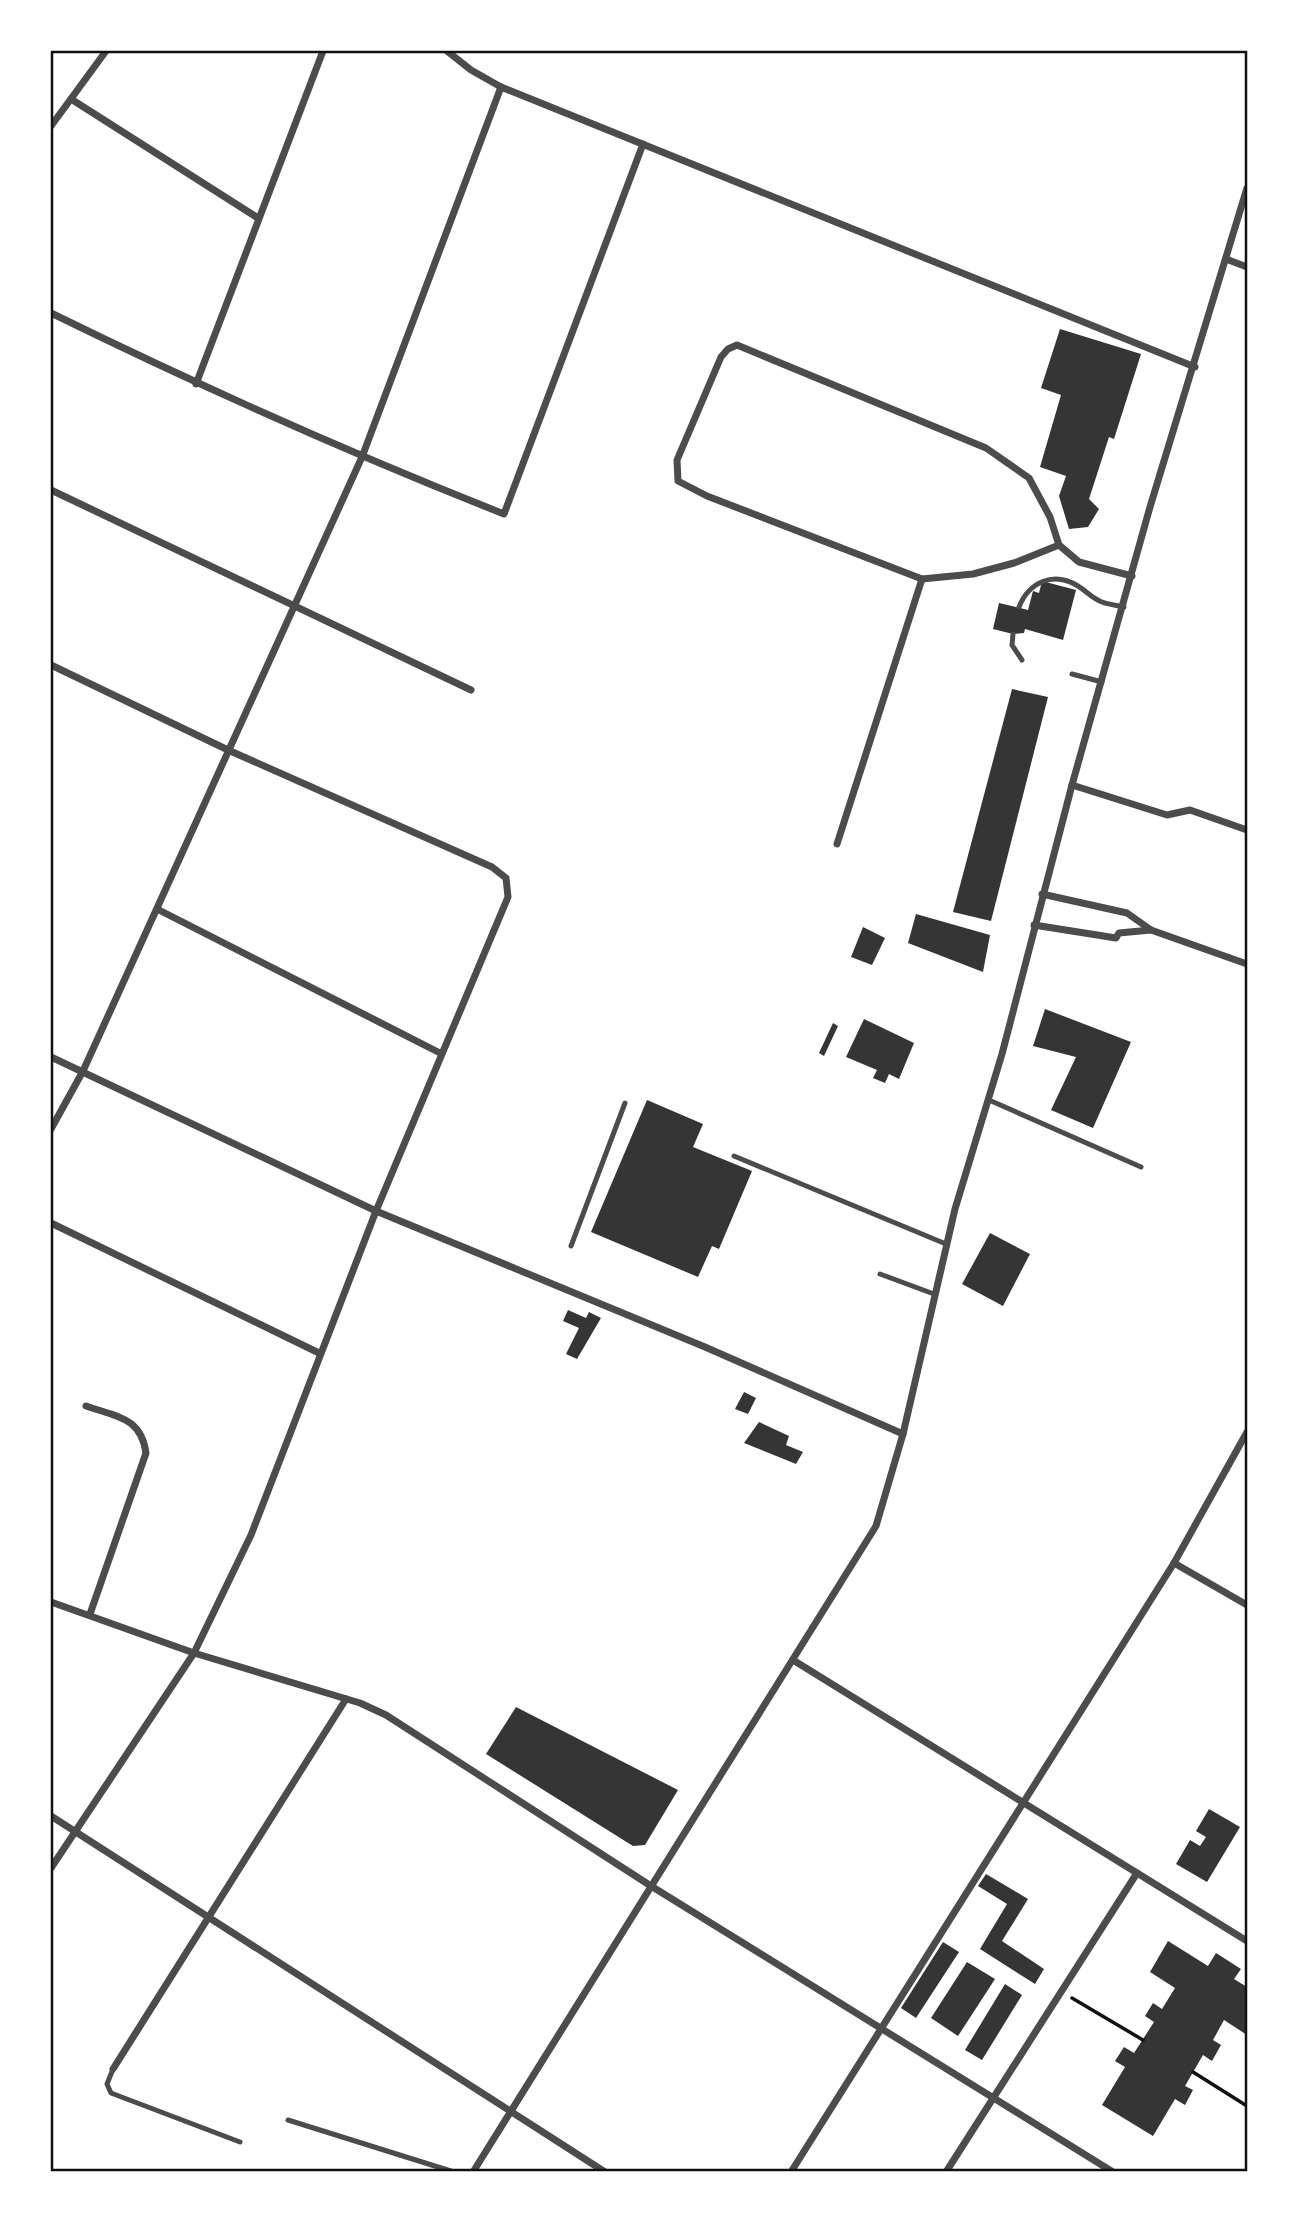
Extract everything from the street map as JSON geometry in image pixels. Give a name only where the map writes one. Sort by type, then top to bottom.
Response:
[{"type":"street","points":[[51,127],[106,51]]},
{"type":"street","points":[[196,384],[323,51]]},
{"type":"street","points":[[447,51],[471,71],[501,86],[1195,367]]},
{"type":"street","points":[[51,1129],[83,1071],[362,457],[501,86]]},
{"type":"street","points":[[71,99],[258,218]]},
{"type":"street","points":[[51,313],[196,384],[362,457],[504,514],[643,145]]},
{"type":"street","points":[[473,2172],[876,1526],[903,1434],[946,1244],[989,1100],[1072,785],[1170,442],[1195,367],[1247,188]]},
{"type":"street","points":[[1226,259],[1247,267]]},
{"type":"street","points":[[1059,545],[1014,563],[972,574],[922,579],[707,496],[678,481],[677,460],[721,356],[737,345],[986,448],[1029,478],[1051,517],[1059,545],[1079,562],[1132,576]]},
{"type":"street","points":[[51,490],[471,690]]},
{"type":"street","points":[[837,844],[922,579]]},
{"type":"street","points":[[51,665],[228,750],[492,867],[506,878],[508,897],[440,1053],[376,1211],[251,1535],[194,1653],[51,1868]]},
{"type":"street","points":[[1072,785],[1167,815],[1190,810],[1247,830]]},
{"type":"street","points":[[1042,894],[1127,913],[1151,930],[1247,964]]},
{"type":"street","points":[[157,909],[440,1053]]},
{"type":"street","points":[[1034,925],[1116,938],[1119,933],[1151,930]]},
{"type":"street","points":[[51,1057],[376,1211],[705,1347],[903,1434]]},
{"type":"street","points":[[51,1223],[319,1353]]},
{"type":"street","points":[[86,1406],[128,1421],[138,1428],[144,1436],[146,1453],[90,1614]]},
{"type":"street","points":[[791,2172],[1174,1563],[1247,1433]]},
{"type":"street","points":[[1174,1563],[1247,1605]]},
{"type":"street","points":[[51,1602],[194,1653],[346,1699],[386,1715],[880,2030],[1113,2172]]},
{"type":"street","points":[[793,1660],[1247,1941]]},
{"type":"street","points":[[113,2069],[346,1699]]},
{"type":"street","points":[[51,1816],[510,2114],[605,2172]]},
{"type":"street","points":[[946,2172],[1137,1872]]},
{"type":"lane","points":[[1019,607],[1032,587],[1042,580],[1055,579],[1075,584],[1100,602],[1124,607]]},
{"type":"lane","points":[[1013,634],[1012,645],[1022,660]]},
{"type":"lane","points":[[1072,674],[1102,682]]},
{"type":"lane","points":[[989,1100],[1141,1167]]},
{"type":"lane","points":[[571,1246],[625,1103]]},
{"type":"lane","points":[[734,1156],[946,1244]]},
{"type":"lane","points":[[880,1274],[934,1294]]},
{"type":"lane","points":[[113,2069],[107,2084],[111,2093],[240,2141]]},
{"type":"lane","points":[[288,2120],[454,2172]]},
{"type":"path","points":[[1061,1992],[1143,2040]]},
{"type":"path","points":[[1193,2072],[1247,2106]]},
{"type":"building","points":[[1060,329],[1141,354],[1114,439],[1109,437],[1089,499],[1099,509],[1088,527],[1069,529],[1059,496],[1066,476],[1040,467],[1061,395],[1041,388]]},
{"type":"building","points":[[1042,581],[1076,590],[1063,640],[1025,629],[1024,633],[1013,634],[993,629],[999,603],[1028,610],[1033,591],[1039,593]]},
{"type":"building","points":[[1012,689],[1048,697],[991,921],[953,912]]},
{"type":"building","points":[[916,914],[990,935],[983,972],[908,943]]},
{"type":"building","points":[[863,927],[885,938],[872,965],[851,957]]},
{"type":"building","points":[[1045,1009],[1131,1042],[1093,1128],[1051,1110],[1076,1057],[1033,1046]]},
{"type":"building","points":[[864,1019],[914,1043],[899,1079],[889,1074],[885,1083],[873,1078],[877,1070],[846,1057]]},
{"type":"building","points":[[833,1023],[838,1026],[824,1056],[819,1053]]},
{"type":"building","points":[[647,1100],[703,1124],[693,1147],[752,1171],[719,1249],[712,1246],[698,1277],[591,1232]]},
{"type":"building","points":[[990,1233],[1030,1254],[1003,1306],[962,1284]]},
{"type":"building","points":[[568,1310],[586,1318],[589,1312],[601,1318],[577,1359],[566,1354],[579,1328],[563,1321]]},
{"type":"building","points":[[744,1392],[756,1398],[748,1414],[735,1409]]},
{"type":"building","points":[[759,1422],[789,1436],[786,1445],[803,1452],[796,1464],[744,1443]]},
{"type":"building","points":[[516,1707],[678,1790],[645,1845],[633,1846],[486,1754]]},
{"type":"building","points":[[1209,1809],[1240,1827],[1207,1882],[1176,1864],[1190,1840],[1200,1846],[1206,1837],[1196,1831]]},
{"type":"building","points":[[986,1874],[1028,1899],[1002,1941],[1044,1969],[1035,1984],[980,1949],[1007,1904],[978,1886]]},
{"type":"building","points":[[1168,1941],[1208,1966],[1216,1953],[1241,1969],[1234,1979],[1247,1987],[1247,2035],[1224,2020],[1213,2040],[1221,2045],[1212,2061],[1203,2055],[1185,2086],[1193,2090],[1185,2105],[1175,2099],[1153,2136],[1102,2105],[1125,2067],[1115,2061],[1124,2047],[1134,2053],[1154,2022],[1145,2016],[1153,2003],[1162,2009],[1175,1988],[1150,1972]]},
{"type":"building","points":[[943,1942],[959,1952],[916,2018],[901,2008]]},
{"type":"building","points":[[967,1962],[995,1979],[958,2036],[931,2018]]},
{"type":"building","points":[[1005,1984],[1022,1995],[982,2060],[965,2050]]}]
